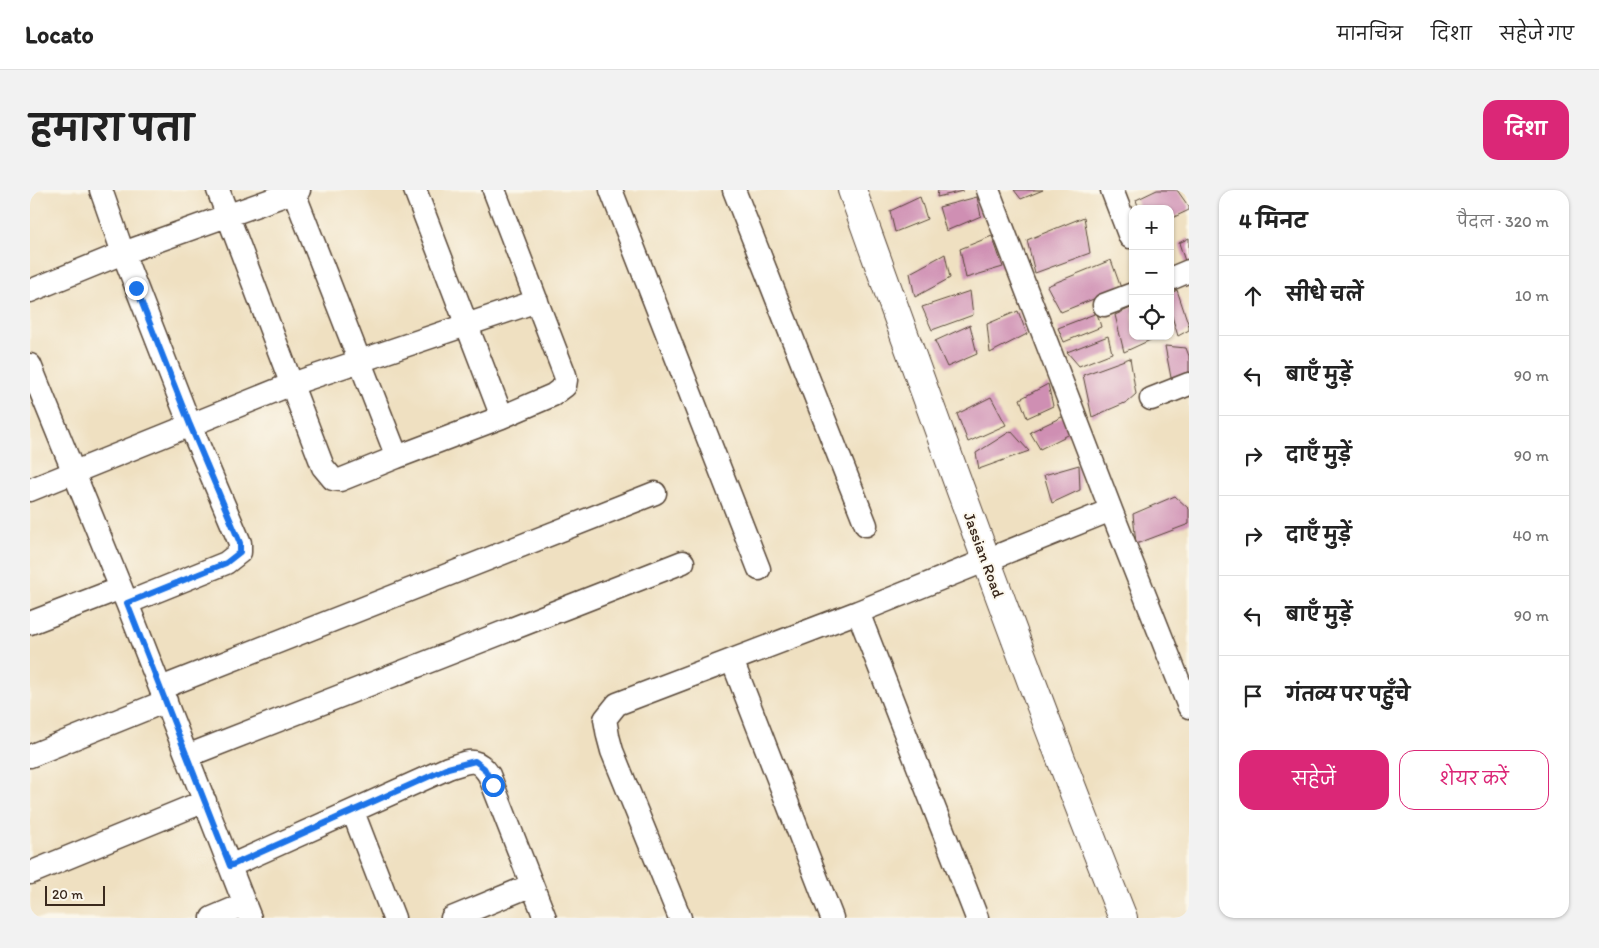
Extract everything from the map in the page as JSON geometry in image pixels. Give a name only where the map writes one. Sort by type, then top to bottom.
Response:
[{"type":"street","points":[[30,624],[226,563],[240,552],[240,543],[190,425],[100,190]]},
{"type":"street","points":[[218,190],[323,467],[333,479],[340,480],[502,417],[553,395],[565,386],[565,375],[494,190]]},
{"type":"street","points":[[416,190],[502,417]]},
{"type":"street","points":[[611,190],[759,569]]},
{"type":"street","points":[[734,190],[866,525]]},
{"type":"street","name":"Jassian Road","points":[[852,190],[985,560],[1075,797],[1124,918]]},
{"type":"street","points":[[988,190],[1189,707]]},
{"type":"street","points":[[1112,190],[1129,235]]},
{"type":"street","points":[[30,291],[123,253],[296,191],[397,457]]},
{"type":"street","points":[[1174,277],[1189,271]]},
{"type":"street","points":[[1104,305],[1130,295]]},
{"type":"street","points":[[30,490],[292,384],[537,301]]},
{"type":"street","points":[[30,365],[124,595],[248,911],[212,918]]},
{"type":"street","points":[[1151,399],[1189,384]]},
{"type":"street","points":[[30,756],[163,695],[655,493]]},
{"type":"street","points":[[680,918],[612,751],[606,719],[617,704],[858,612],[1111,510]]},
{"type":"street","points":[[187,756],[683,562]]},
{"type":"street","points":[[858,612],[977,918]]},
{"type":"street","points":[[732,660],[832,918]]},
{"type":"street","points":[[230,866],[448,768],[475,761],[481,764],[489,775],[545,918]]},
{"type":"street","points":[[30,874],[204,801]]},
{"type":"street","points":[[353,812],[394,918]]},
{"type":"street","points":[[452,918],[532,885]]},
{"type":"building","points":[[938,190],[963,190],[963,191],[937,197]]},
{"type":"building","points":[[1014,190],[1043,190],[1021,199]]},
{"type":"building","points":[[1157,190],[1177,190],[1189,207],[1189,210],[1174,217],[1174,205],[1138,205],[1136,200]]},
{"type":"building","points":[[920,197],[927,219],[895,232],[890,211]]},
{"type":"building","points":[[977,197],[981,216],[946,231],[939,207]]},
{"type":"building","points":[[1084,217],[1090,253],[1035,273],[1027,240]]},
{"type":"building","points":[[992,236],[1003,267],[966,278],[960,249]]},
{"type":"building","points":[[1189,238],[1189,262],[1186,264],[1179,243]]},
{"type":"building","points":[[945,254],[950,278],[915,297],[910,273]]},
{"type":"building","points":[[1111,260],[1121,288],[1061,312],[1047,286]]},
{"type":"building","points":[[1177,290],[1189,326],[1189,330],[1178,336],[1174,323],[1174,292]]},
{"type":"building","points":[[970,291],[973,315],[932,330],[922,307]]},
{"type":"building","points":[[1129,309],[1129,340],[1150,340],[1124,352],[1115,315]]},
{"type":"building","points":[[1018,311],[1027,334],[990,353],[987,324]]},
{"type":"building","points":[[1097,313],[1101,327],[1064,342],[1058,328]]},
{"type":"building","points":[[970,325],[977,354],[947,367],[935,341]]},
{"type":"building","points":[[1108,336],[1112,353],[1079,366],[1067,352]]},
{"type":"building","points":[[1165,346],[1186,348],[1189,356],[1189,375],[1172,383]]},
{"type":"building","points":[[1130,358],[1136,394],[1127,402],[1092,417],[1083,375]]},
{"type":"building","points":[[1048,384],[1053,406],[1027,418],[1020,399]]},
{"type":"building","points":[[991,397],[1006,425],[968,442],[957,414]]},
{"type":"building","points":[[1064,416],[1072,433],[1040,449],[1030,432]]},
{"type":"building","points":[[1011,431],[1029,451],[979,469],[976,453]]},
{"type":"building","points":[[1079,465],[1080,490],[1052,503],[1044,475]]},
{"type":"building","points":[[1175,496],[1189,509],[1189,524],[1136,544],[1133,514]]},
{"type":"route","points":[[136,288],[190,425],[240,543],[240,552],[226,563],[127,603],[230,866],[448,768],[464,763],[475,761],[481,764],[493,785]]}]
